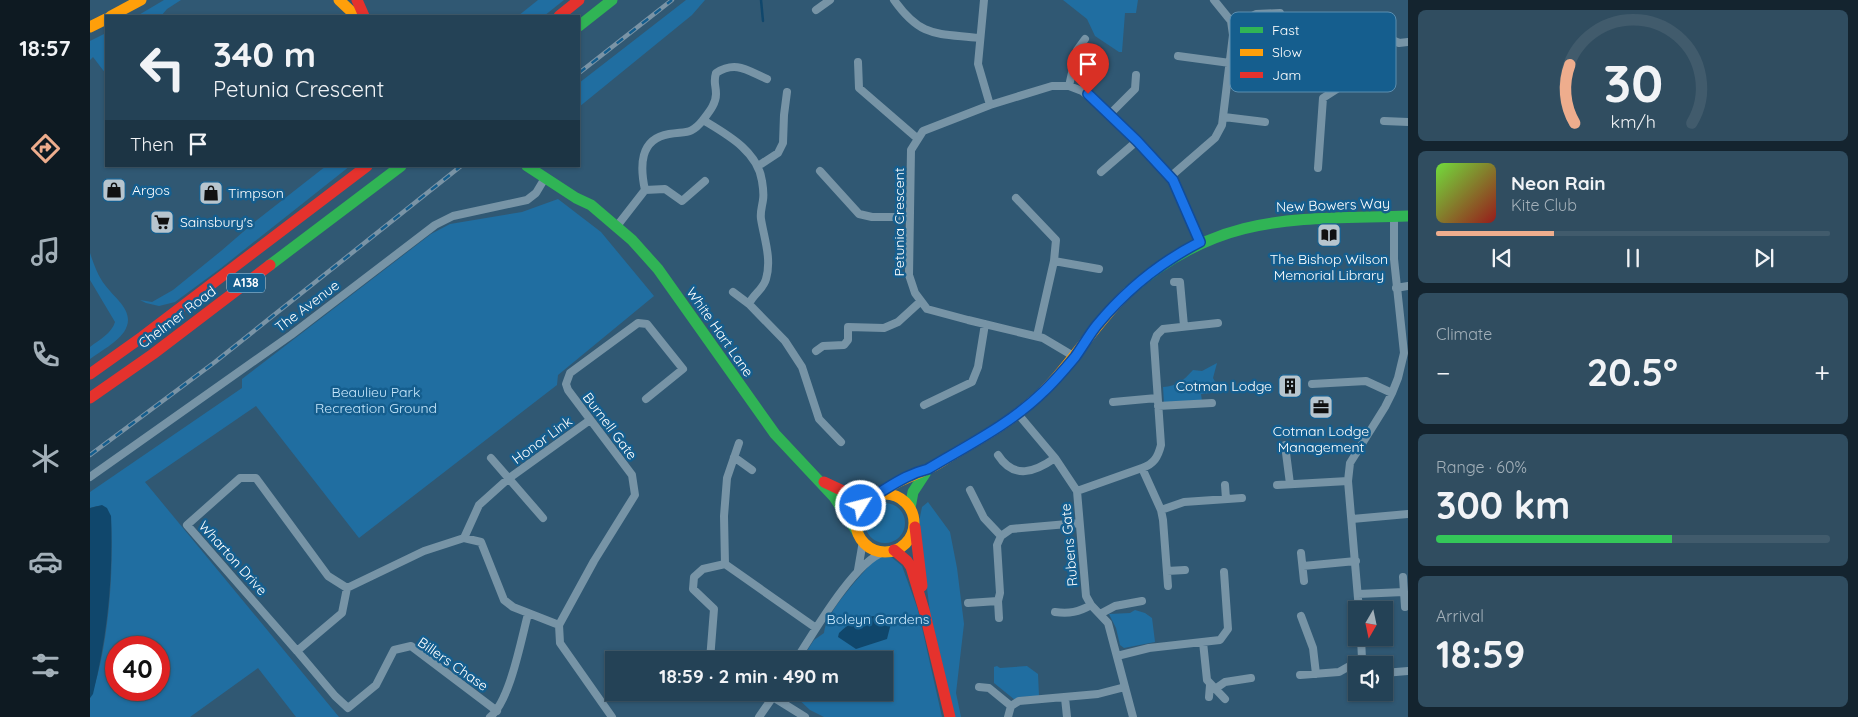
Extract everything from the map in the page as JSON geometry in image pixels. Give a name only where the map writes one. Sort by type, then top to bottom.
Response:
[{"type":"street","points":[[113,15],[141,0]]},
{"type":"street","points":[[339,0],[355,15]]},
{"type":"street","points":[[357,0],[364,15]]},
{"type":"street","points":[[560,15],[579,0]]},
{"type":"street","points":[[816,10],[830,0]]},
{"type":"street","points":[[894,0],[907,18],[919,28],[938,33],[979,38]]},
{"type":"street","points":[[984,0],[978,64],[990,105]]},
{"type":"street","points":[[1214,0],[1230,20]]},
{"type":"street","points":[[580,25],[610,2]]},
{"type":"street","points":[[90,27],[105,20]]},
{"type":"street","points":[[1069,86],[1077,50],[1085,39]]},
{"type":"street","points":[[1170,177],[1216,138],[1224,117],[1230,63],[1178,56]]},
{"type":"street","points":[[858,62],[859,88],[918,138],[923,131],[990,105],[1052,86],[1069,86],[1088,94],[1137,141],[1173,180],[1200,242]]},
{"type":"street","points":[[617,226],[644,190],[641,164],[645,150],[655,139],[668,134],[682,134],[696,129],[715,102],[716,91],[713,82],[716,73],[725,67],[738,66],[767,79]]},
{"type":"street","points":[[1110,114],[1135,89],[1136,75]]},
{"type":"street","points":[[758,166],[778,153],[783,143],[787,92]]},
{"type":"street","points":[[1318,168],[1323,98],[1332,92]]},
{"type":"street","points":[[1224,117],[1265,122]]},
{"type":"street","points":[[703,120],[749,154],[758,166],[762,180],[763,200],[760,215],[769,262],[766,279],[760,291],[749,304]]},
{"type":"street","points":[[1384,121],[1408,122]]},
{"type":"street","name":"Petunia Crescent","points":[[918,138],[911,150],[909,276],[915,293],[921,301]]},
{"type":"street","points":[[1101,172],[1137,141]]},
{"type":"street","name":"Chelmer Road","points":[[90,374],[142,337],[366,167]]},
{"type":"street","name":"Chelmer Road","points":[[90,398],[153,354],[399,167]]},
{"type":"street","name":"White Hart Lane","points":[[528,167],[576,198],[591,205],[632,240],[658,269],[775,434],[834,497],[860,537]]},
{"type":"street","name":"White Hart Lane","points":[[540,167],[586,198],[591,205]]},
{"type":"street","points":[[820,170],[859,214],[872,217],[910,217]]},
{"type":"street","name":"The Avenue","points":[[90,476],[291,335],[435,225],[453,216],[527,200],[536,193],[545,178]]},
{"type":"street","points":[[644,190],[665,189],[682,201],[705,181]]},
{"type":"street","points":[[1016,198],[1056,240],[1054,261],[1037,336]]},
{"type":"street","name":"New Bowers Way","points":[[873,496],[914,472],[928,469],[1018,414],[1042,394],[1075,357],[1096,327],[1123,296],[1155,269],[1177,254],[1200,242],[1234,230],[1260,224],[1291,219],[1408,216]]},
{"type":"street","points":[[1358,601],[1348,481],[1350,463],[1386,407],[1406,354],[1396,288],[1394,217]]},
{"type":"street","points":[[1054,261],[1099,269]]},
{"type":"street","points":[[1174,282],[1180,282],[1184,326]]},
{"type":"street","points":[[1396,288],[1408,286]]},
{"type":"street","points":[[733,292],[749,304],[785,340],[802,367],[819,420],[841,442]]},
{"type":"street","points":[[816,351],[823,346],[844,345],[848,340],[848,327],[884,328],[898,322],[921,301],[927,309],[1043,338],[1075,357]]},
{"type":"street","name":"Burnell Gate","points":[[559,625],[594,561],[635,495],[632,475],[568,390],[566,384],[570,373],[638,323],[643,322],[647,324],[683,369],[646,399]]},
{"type":"street","points":[[1077,491],[1151,466],[1158,457],[1161,445],[1154,343],[1157,335],[1163,329],[1218,323]]},
{"type":"street","points":[[924,405],[972,382],[978,368],[985,324]]},
{"type":"street","points":[[1312,384],[1366,381],[1392,393]]},
{"type":"street","points":[[1113,402],[1212,403]]},
{"type":"street","name":"Rubens Gate","points":[[1018,414],[1055,458],[1077,491],[1086,596],[1091,606]]},
{"type":"street","name":"Honor Link","points":[[464,538],[479,505],[508,480],[590,420]]},
{"type":"street","points":[[725,564],[727,478],[739,443]]},
{"type":"street","points":[[1286,445],[1290,484]]},
{"type":"street","points":[[998,455],[1004,464],[1016,471],[1033,471],[1055,458]]},
{"type":"street","points":[[734,457],[752,470]]},
{"type":"street","name":"Honor Link","points":[[490,458],[542,518]]},
{"type":"street","points":[[1142,468],[1163,520],[1168,586]]},
{"type":"street","name":"New Bowers Way","points":[[910,508],[914,492],[928,469]]},
{"type":"street","name":"Wharton Drive","points":[[297,651],[187,525],[240,478],[256,478],[328,576],[347,588]]},
{"type":"street","name":"White Hart Lane","points":[[820,481],[858,498],[873,496]]},
{"type":"street","points":[[1277,485],[1348,481]]},
{"type":"street","points":[[1225,485],[1226,499]]},
{"type":"street","points":[[970,490],[984,518],[1001,536]]},
{"type":"street","points":[[858,570],[860,537],[856,526],[857,515],[861,506],[873,496],[887,494],[894,495],[905,501],[910,508],[914,523],[924,610]]},
{"type":"street","points":[[1160,510],[1184,502],[1242,498]]},
{"type":"street","points":[[1352,519],[1408,514]]},
{"type":"street","points":[[802,651],[858,570],[873,556],[889,551],[908,541],[913,531],[914,523]]},
{"type":"street","points":[[999,618],[998,601],[1000,593],[997,545],[1001,536],[1011,529],[1079,523]]},
{"type":"street","points":[[860,537],[871,548],[889,551],[907,561],[911,568],[924,610],[950,717]]},
{"type":"street","points":[[297,651],[342,613],[347,588],[424,551],[464,538],[481,542],[502,596],[513,608],[559,625],[560,643],[612,717]]},
{"type":"street","points":[[1301,553],[1304,581]]},
{"type":"street","points":[[1303,566],[1356,561]]},
{"type":"street","points":[[711,651],[714,609],[693,589],[694,577],[704,569],[725,564],[816,628]]},
{"type":"street","points":[[1167,571],[1185,570]]},
{"type":"street","points":[[1117,656],[1149,648],[1220,640],[1228,630],[1224,572]]},
{"type":"street","points":[[1403,577],[1405,607]]},
{"type":"street","points":[[1358,594],[1404,592]]},
{"type":"street","points":[[968,603],[998,601]]},
{"type":"street","points":[[1100,614],[1115,606],[1142,601]]},
{"type":"street","points":[[1055,612],[1068,614],[1091,606],[1108,622],[1132,717]]},
{"type":"street","points":[[490,717],[498,711],[506,691],[528,614]]},
{"type":"street","points":[[1301,616],[1313,648],[1316,674]]},
{"type":"street","points":[[1203,642],[1207,680],[1225,699]]},
{"type":"street","name":"Billers Chase","points":[[297,651],[335,696],[348,708],[376,685],[394,650],[411,646],[498,711]]},
{"type":"street","points":[[1300,675],[1339,672],[1348,668]]},
{"type":"street","points":[[1393,672],[1408,671]]},
{"type":"street","points":[[1209,697],[1213,687],[1225,682],[1251,678]]},
{"type":"street","points":[[979,687],[989,688],[1011,706]]},
{"type":"street","points":[[1008,717],[1011,706],[1020,701],[1098,694],[1125,687]]},
{"type":"street","points":[[1065,698],[1067,717]]},
{"type":"street","points":[[759,717],[769,701]]},
{"type":"street","points":[[783,701],[805,717]]},
{"type":"green space","points":[[164,0],[181,0],[167,9],[162,15],[139,15]]},
{"type":"green space","points":[[538,0],[564,0],[545,15],[519,15]]},
{"type":"green space","points":[[686,0],[705,0],[692,15],[580,106],[580,82]]},
{"type":"green space","points":[[1063,0],[1138,0],[1136,13],[1125,13],[1122,52],[1119,52],[1095,36],[1087,19]]},
{"type":"green space","points":[[105,34],[105,73],[93,57],[90,60],[90,41]]},
{"type":"green space","points":[[325,167],[349,167],[175,302],[159,306],[140,300],[152,302],[173,290]]},
{"type":"green space","name":"Beaulieu Park Recreation Ground","points":[[558,199],[601,232],[654,296],[558,375],[557,385],[359,538],[256,406],[145,482],[339,717],[296,717],[258,668],[190,717],[90,717],[90,698],[101,662],[105,639],[105,701],[170,701],[170,636],[105,636],[111,583],[111,516],[97,506],[90,508],[90,492],[242,388],[242,379],[431,234],[450,224],[522,212]]},
{"type":"green space","points":[[90,253],[100,278],[123,306],[128,318],[127,325],[121,336],[90,359],[90,347],[108,333],[115,322],[90,280]]},
{"type":"green space","points":[[1217,363],[1213,378],[1221,392],[1201,394],[1202,401],[1164,404],[1163,387],[1180,382],[1193,370],[1202,371]]},
{"type":"green space","points":[[928,502],[950,532],[957,568],[964,624],[956,693],[961,717],[955,717],[930,613],[919,522],[922,507]]},
{"type":"green space","points":[[889,503],[896,506],[902,512],[905,523],[904,531],[896,540],[889,543],[881,543],[874,540],[866,531],[865,519],[868,512],[877,504]]},
{"type":"green space","name":"Boleyn Gardens","points":[[881,556],[890,556],[902,566],[918,610],[942,717],[824,717],[810,710],[800,701],[893,701],[893,651],[807,651],[814,640],[824,633],[826,624],[844,595],[874,560]]},
{"type":"green space","points":[[1135,610],[1145,613],[1152,618],[1155,642],[1124,648],[1120,645],[1116,628],[1109,614],[1130,613]]},
{"type":"green space","points":[[1027,666],[1038,674],[1039,696],[1019,697],[1015,700],[994,683],[994,667],[1000,668]]},
{"type":"shaded area","points":[[102,505],[107,508],[111,516],[110,583],[106,627],[93,694],[90,698],[90,508]]},
{"type":"shaded area","points":[[875,616],[892,619],[887,639],[856,649],[838,637],[839,633],[851,623]]},
{"type":"waterway","points":[[761,0],[763,21]]},
{"type":"railway","points":[[580,72],[672,0]]},
{"type":"railway","points":[[90,455],[215,362],[460,167]]},
{"type":"traffic: fast","points":[[580,25],[612,0]]},
{"type":"traffic: fast","points":[[270,265],[400,167]]},
{"type":"traffic: fast","points":[[529,167],[576,198],[591,205],[632,240],[658,269],[775,434],[834,497],[858,533]]},
{"type":"traffic: fast","points":[[1128,292],[1162,266],[1195,247],[1227,233],[1260,225],[1294,220],[1408,216]]},
{"type":"traffic: fast","points":[[910,508],[913,492],[928,469]]},
{"type":"traffic: slow","points":[[113,15],[141,0]]},
{"type":"traffic: slow","points":[[339,0],[355,15]]},
{"type":"traffic: slow","points":[[90,27],[105,20]]},
{"type":"traffic: slow","points":[[877,495],[895,484],[938,464],[992,432],[1019,413],[1054,380],[1102,320],[1128,292]]},
{"type":"traffic: slow","points":[[885,494],[896,496],[906,502],[912,512],[914,523],[912,534],[906,544],[896,550],[885,552],[874,550],[864,544],[858,534],[856,523],[858,512],[864,502],[874,496],[885,494]]},
{"type":"traffic: jam","points":[[357,0],[364,15]]},
{"type":"traffic: jam","points":[[560,15],[579,0]]},
{"type":"traffic: jam","points":[[90,374],[142,337],[366,167]]},
{"type":"traffic: jam","points":[[90,398],[153,354],[270,265]]},
{"type":"traffic: jam","points":[[824,482],[858,498],[870,498]]},
{"type":"traffic: jam","points":[[915,527],[922,586]]},
{"type":"traffic: jam","points":[[894,550],[911,567],[924,610],[950,717]]},
{"type":"place","name":"Argos","points":[[114,190]]},
{"type":"place","name":"Timpson","points":[[211,193]]},
{"type":"place","name":"Sainsbury's","points":[[162,222]]},
{"type":"place","name":"The Bishop Wilson Memorial Library","points":[[1329,235]]},
{"type":"place","name":"Cotman Lodge","points":[[1290,386]]},
{"type":"place","name":"Cotman Lodge Management","points":[[1321,407]]},
{"type":"route","points":[[861,506],[889,486],[914,472],[928,469],[1018,414],[1042,394],[1056,379],[1075,357],[1096,327],[1123,296],[1155,269],[1177,254],[1200,242],[1173,180],[1137,141],[1088,94]]}]
